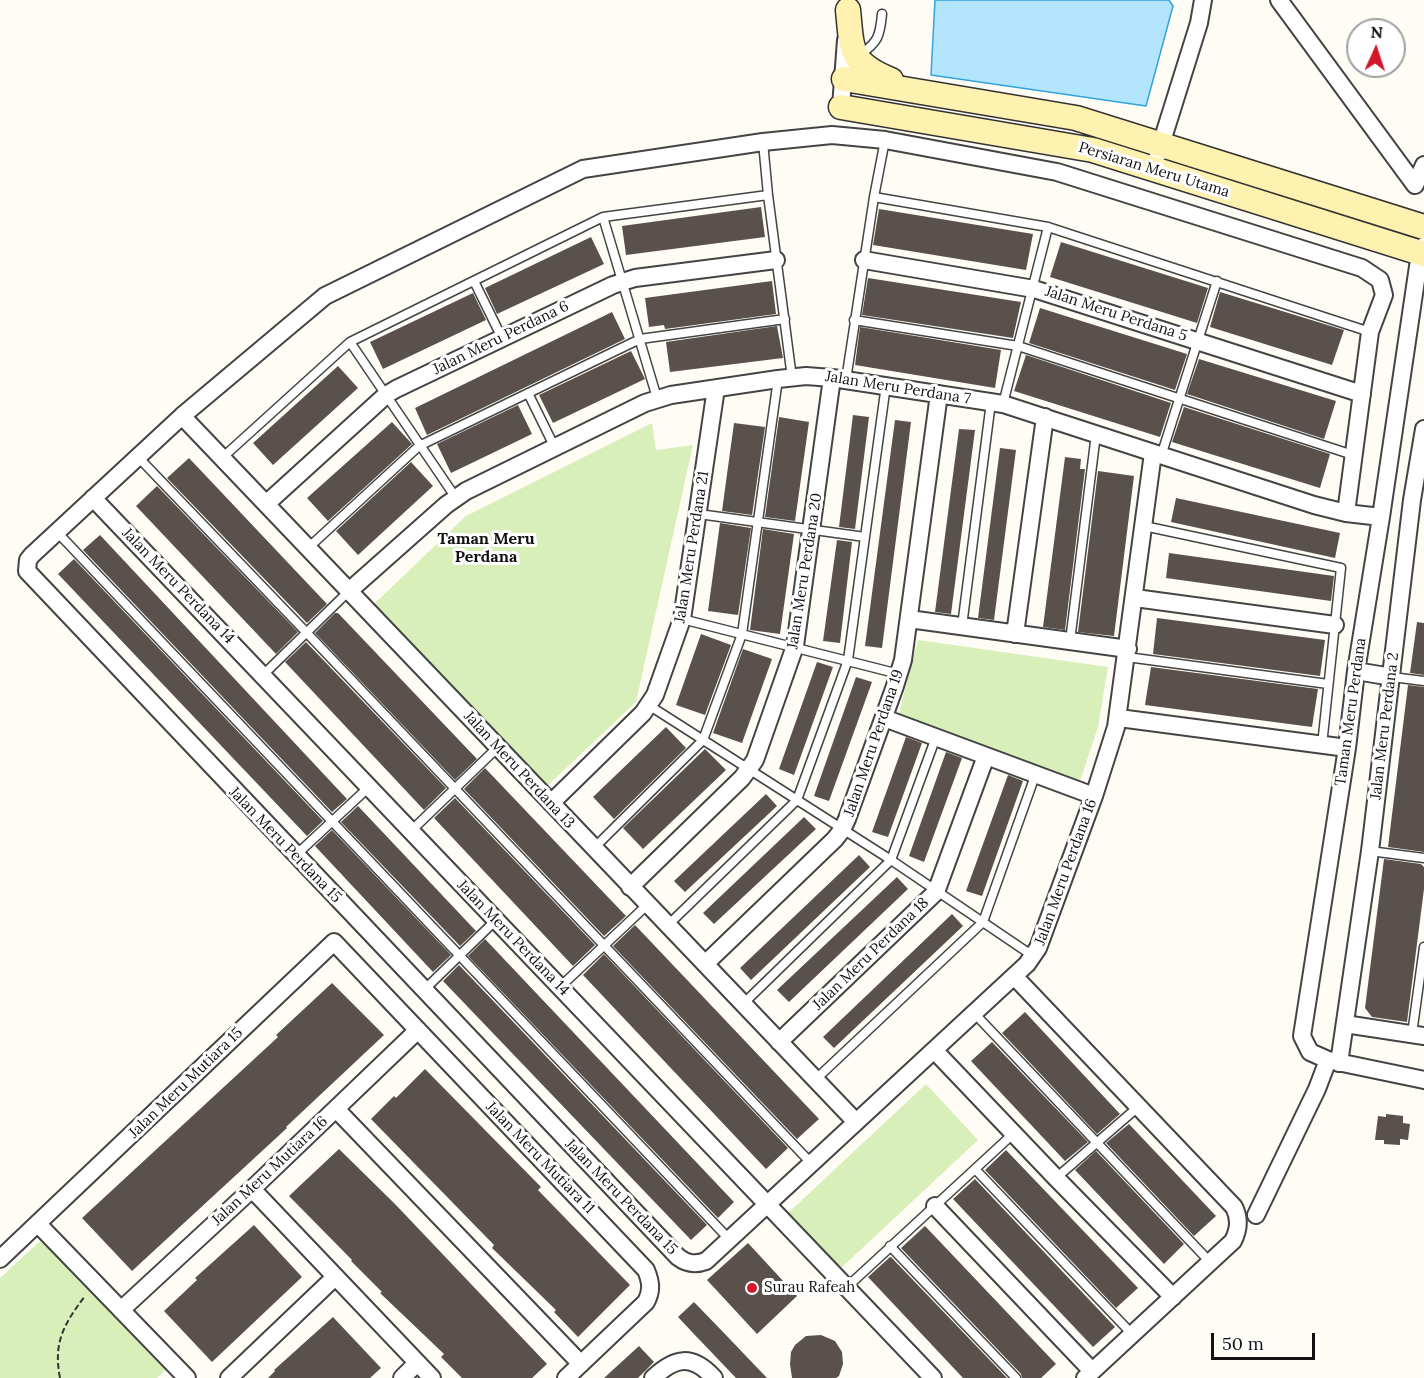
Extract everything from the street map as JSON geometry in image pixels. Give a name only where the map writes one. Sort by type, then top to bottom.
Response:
[{"type":"main road","points":[[849,5],[852,45],[856,57],[869,70],[915,90]]},
{"type":"main road","name":"Persiaran Meru Utama","points":[[844,79],[1076,118],[1424,227]]},
{"type":"main road","name":"Persiaran Meru Utama","points":[[842,107],[1079,147],[1423,251]]},
{"type":"street","points":[[1154,169],[1200,23],[1203,0]]},
{"type":"street","points":[[1279,0],[1419,187]]},
{"type":"street","points":[[842,107],[849,5]]},
{"type":"street","name":"Jalan Meru Perdana 15","points":[[706,1261],[692,1264],[678,1257],[31,577],[27,572],[28,560],[182,416],[325,296],[583,169],[763,142],[832,135],[885,140],[1058,172],[1362,268],[1380,280],[1384,295],[1370,332],[1347,513]]},
{"type":"street","points":[[1419,187],[1424,165]]},
{"type":"street","name":"Taman Meru Perdana","points":[[1423,251],[1356,671],[1347,748],[1302,1036],[1310,1052],[1333,1061],[1424,1080]]},
{"type":"street","name":"Jalan Meru Perdana 6","points":[[266,504],[386,395],[502,338],[624,281],[776,260]]},
{"type":"street","name":"Jalan Meru Perdana 5","points":[[864,260],[1034,289],[1362,394]]},
{"type":"street","name":"Jalan Meru Perdana 7","points":[[349,591],[466,491],[657,398],[785,378],[819,376],[997,403],[1347,513],[1381,517]]},
{"type":"street","name":"Jalan Meru Perdana 20","points":[[630,887],[748,770],[755,760],[795,646],[812,529],[839,379]]},
{"type":"street","name":"Jalan Meru Perdana 21","points":[[551,804],[650,706],[682,619],[716,388]]},
{"type":"street","name":"Jalan Meru Perdana 19","points":[[705,964],[842,830],[899,674],[909,619],[939,394]]},
{"type":"street","name":"Jalan Meru Perdana 13","points":[[182,416],[856,1122]]},
{"type":"street","points":[[1015,634],[1045,417]]},
{"type":"street","name":"Jalan Meru Perdana 2","points":[[1256,1215],[1333,1061],[1345,1024],[1418,501],[1424,429]]},
{"type":"street","name":"Jalan Meru Perdana 16","points":[[706,1261],[1033,956],[1094,796],[1119,718],[1144,526],[1157,454]]},
{"type":"street","name":"Jalan Meru Perdana 14","points":[[93,498],[933,1378]]},
{"type":"street","points":[[1135,598],[1335,626]]},
{"type":"street","points":[[909,619],[1070,642],[1127,653]]},
{"type":"street","points":[[1356,671],[1392,677]]},
{"type":"street","points":[[884,718],[1094,796]]},
{"type":"street","points":[[1119,718],[1347,748]]},
{"type":"street","name":"Jalan Meru Perdana 18","points":[[779,1042],[936,892],[986,756]]},
{"type":"street","name":"Jalan Meru Mutiara 11","points":[[334,942],[646,1270],[651,1286],[646,1302],[566,1378]]},
{"type":"street","name":"Jalan Meru Mutiara 15","points":[[0,1259],[334,942]]},
{"type":"street","points":[[935,1206],[1088,1375],[1233,1241],[1237,1233],[1238,1215],[1234,1207],[1014,976]]},
{"type":"street","points":[[1345,1024],[1418,1035]]},
{"type":"street","name":"Jalan Meru Mutiara 16","points":[[121,1310],[252,1189],[418,1030]]},
{"type":"street","points":[[934,1050],[1173,1297]]},
{"type":"street","points":[[336,1109],[580,1364]]},
{"type":"street","points":[[252,1189],[432,1378]]},
{"type":"street","points":[[38,1224],[187,1378]]},
{"type":"street","points":[[229,1378],[335,1277]]},
{"type":"street","points":[[653,1378],[666,1366],[676,1362],[698,1365],[714,1378]]},
{"type":"street","points":[[402,1378],[417,1363]]},
{"type":"lane","points":[[856,57],[878,38],[882,14]]},
{"type":"lane","points":[[839,379],[854,320],[885,140]]},
{"type":"lane","points":[[593,849],[703,740],[742,634],[785,378],[785,319],[763,142]]},
{"type":"lane","points":[[222,458],[350,342],[603,218],[768,195]]},
{"type":"lane","points":[[874,197],[1048,227],[1370,332]]},
{"type":"lane","points":[[603,218],[624,281],[657,398]]},
{"type":"lane","points":[[962,626],[997,403],[1018,346],[1048,227]]},
{"type":"lane","points":[[474,281],[502,338]]},
{"type":"lane","points":[[1157,454],[1199,341],[1217,281]]},
{"type":"lane","points":[[308,548],[420,446],[640,339],[785,319]]},
{"type":"lane","points":[[854,320],[1018,346],[1353,455]]},
{"type":"lane","points":[[350,342],[456,498]]},
{"type":"lane","points":[[667,926],[797,800],[848,660],[886,386]]},
{"type":"lane","points":[[528,393],[555,448]]},
{"type":"lane","points":[[1070,642],[1096,434]]},
{"type":"lane","points":[[138,458],[811,1163]]},
{"type":"lane","points":[[699,514],[865,537]]},
{"type":"lane","points":[[1144,526],[1341,568],[1322,745]]},
{"type":"lane","points":[[57,532],[729,1239]]},
{"type":"lane","points":[[263,675],[349,591]]},
{"type":"lane","points":[[682,619],[899,674]]},
{"type":"lane","points":[[1127,653],[1328,684]]},
{"type":"lane","points":[[1392,677],[1424,681]]},
{"type":"lane","points":[[650,706],[891,860],[1033,956]]},
{"type":"lane","points":[[743,1004],[891,860],[936,738]]},
{"type":"lane","points":[[411,831],[498,747]]},
{"type":"lane","points":[[815,1080],[983,922],[1036,773]]},
{"type":"lane","points":[[295,855],[369,787]]},
{"type":"lane","points":[[1370,851],[1424,858]]},
{"type":"lane","points":[[560,987],[647,905]]},
{"type":"lane","points":[[424,990],[496,920]]},
{"type":"lane","points":[[1418,1035],[1424,947]]},
{"type":"lane","points":[[974,1013],[1210,1262]]},
{"type":"lane","points":[[1056,1178],[1138,1107]]},
{"type":"lane","points":[[847,1287],[1014,1132]]},
{"type":"lane","points":[[975,1169],[1132,1335]]},
{"type":"lane","points":[[890,1246],[1017,1378]]},
{"type":"path","points":[[60,1378],[57,1357],[62,1331],[95,1282]]},
{"type":"green space","points":[[652,423],[656,450],[693,445],[636,702],[544,789],[373,605],[466,516]]},
{"type":"green space","points":[[918,640],[1108,667],[1098,727],[1077,790],[898,717]]},
{"type":"green space","points":[[926,1084],[978,1140],[839,1270],[786,1215]]},
{"type":"green space","points":[[39,1242],[49,1243],[169,1367],[157,1378],[0,1378],[0,1278]]},
{"type":"water","points":[[935,0],[1169,0],[1173,6],[1146,106],[931,75]]},
{"type":"building","points":[[761,207],[765,237],[626,255],[622,226]]},
{"type":"building","points":[[879,209],[1033,234],[1026,270],[873,245]]},
{"type":"building","points":[[591,237],[604,264],[497,314],[485,288]]},
{"type":"building","points":[[1061,242],[1208,288],[1197,323],[1050,277]]},
{"type":"building","points":[[868,278],[1021,302],[1013,338],[862,315]]},
{"type":"building","points":[[772,281],[776,314],[665,329],[664,325],[649,327],[645,298]]},
{"type":"building","points":[[1220,292],[1344,330],[1332,365],[1210,327]]},
{"type":"building","points":[[473,293],[486,320],[383,369],[370,342]]},
{"type":"building","points":[[1040,308],[1187,354],[1175,390],[1029,343]]},
{"type":"building","points":[[612,312],[625,339],[427,435],[415,408]]},
{"type":"building","points":[[777,326],[783,358],[670,372],[666,342]]},
{"type":"building","points":[[860,327],[1001,350],[995,388],[855,365]]},
{"type":"building","points":[[631,351],[645,379],[553,423],[539,395]]},
{"type":"building","points":[[1026,355],[1171,403],[1160,437],[1014,391]]},
{"type":"building","points":[[1199,359],[1336,401],[1324,439],[1187,394]]},
{"type":"building","points":[[338,366],[358,388],[273,465],[253,443]]},
{"type":"building","points":[[518,405],[532,434],[451,473],[437,444]]},
{"type":"building","points":[[1184,407],[1330,454],[1320,488],[1172,442]]},
{"type":"building","points":[[853,415],[869,417],[855,529],[839,527]]},
{"type":"building","points":[[779,417],[809,422],[795,521],[765,517]]},
{"type":"building","points":[[895,420],[911,422],[882,648],[865,646]]},
{"type":"building","points":[[392,422],[412,444],[328,521],[307,498]]},
{"type":"building","points":[[734,423],[765,427],[752,515],[722,511]]},
{"type":"building","points":[[959,429],[975,430],[951,614],[935,612]]},
{"type":"building","points":[[1000,448],[1016,450],[994,620],[978,618]]},
{"type":"building","points":[[1065,457],[1081,459],[1080,469],[1085,469],[1065,630],[1043,627]]},
{"type":"building","points":[[189,458],[327,604],[307,623],[167,478]]},
{"type":"building","points":[[411,462],[433,486],[358,555],[336,531]]},
{"type":"building","points":[[1098,471],[1134,476],[1114,636],[1078,632]]},
{"type":"building","points":[[157,486],[298,632],[276,654],[136,506]]},
{"type":"building","points":[[1176,498],[1340,533],[1335,558],[1171,522]]},
{"type":"building","points":[[720,523],[751,528],[738,615],[708,611]]},
{"type":"building","points":[[763,529],[794,534],[780,634],[750,630]]},
{"type":"building","points":[[100,535],[347,799],[332,812],[83,550]]},
{"type":"building","points":[[837,540],[852,542],[840,643],[823,641]]},
{"type":"building","points":[[1169,553],[1334,576],[1331,601],[1166,578]]},
{"type":"building","points":[[74,559],[323,821],[307,836],[58,574]]},
{"type":"building","points":[[335,613],[338,613],[477,759],[455,780],[315,633]]},
{"type":"building","points":[[1157,618],[1325,640],[1320,676],[1153,654]]},
{"type":"building","points":[[1417,622],[1424,623],[1424,675],[1410,673]]},
{"type":"building","points":[[701,634],[731,645],[705,715],[676,705]]},
{"type":"building","points":[[306,642],[446,788],[424,810],[285,662]]},
{"type":"building","points":[[743,649],[772,659],[742,743],[713,733]]},
{"type":"building","points":[[817,662],[833,667],[794,775],[779,769]]},
{"type":"building","points":[[1151,667],[1318,689],[1312,727],[1145,705]]},
{"type":"building","points":[[856,677],[872,682],[829,801],[814,796]]},
{"type":"building","points":[[1408,685],[1424,687],[1424,852],[1388,847]]},
{"type":"building","points":[[666,727],[686,748],[614,819],[593,797]]},
{"type":"building","points":[[906,737],[922,743],[888,837],[872,832]]},
{"type":"building","points":[[705,749],[726,770],[643,849],[623,828]]},
{"type":"building","points":[[946,752],[962,758],[924,862],[909,856]]},
{"type":"building","points":[[485,768],[626,916],[604,936],[464,789]]},
{"type":"building","points":[[1008,775],[1023,781],[982,896],[966,891]]},
{"type":"building","points":[[766,794],[777,806],[685,892],[674,881]]},
{"type":"building","points":[[455,798],[595,945],[573,966],[434,818]]},
{"type":"building","points":[[358,806],[476,931],[460,946],[341,822]]},
{"type":"building","points":[[804,817],[816,829],[714,924],[703,913]]},
{"type":"building","points":[[332,830],[451,955],[433,972],[315,846]]},
{"type":"building","points":[[859,855],[870,867],[751,980],[740,968]]},
{"type":"building","points":[[1384,859],[1421,864],[1424,867],[1424,889],[1407,1022],[1372,1017],[1365,1008]]},
{"type":"building","points":[[897,877],[908,889],[789,1002],[777,990]]},
{"type":"building","points":[[952,914],[963,926],[834,1048],[823,1037]]},
{"type":"building","points":[[635,925],[819,1119],[797,1139],[613,946]]},
{"type":"building","points":[[485,939],[734,1202],[718,1218],[468,956]]},
{"type":"building","points":[[604,954],[788,1148],[766,1169],[583,975]]},
{"type":"building","points":[[459,965],[707,1225],[691,1240],[443,981]]},
{"type":"building","points":[[332,983],[384,1035],[132,1271],[82,1218],[278,1037],[276,1035]]},
{"type":"building","points":[[1025,1012],[1120,1114],[1097,1134],[1002,1033]]},
{"type":"building","points":[[992,1042],[1088,1142],[1065,1161],[971,1061]]},
{"type":"building","points":[[425,1069],[541,1187],[538,1190],[630,1285],[578,1337],[554,1312],[556,1310],[492,1248],[494,1245],[371,1119]]},
{"type":"building","points":[[1386,1114],[1403,1116],[1403,1123],[1410,1124],[1408,1140],[1400,1139],[1400,1145],[1384,1144],[1384,1140],[1375,1140],[1378,1116],[1386,1117]]},
{"type":"building","points":[[1129,1124],[1216,1216],[1194,1236],[1106,1143]]},
{"type":"building","points":[[339,1149],[395,1204],[547,1364],[532,1378],[462,1378],[441,1357],[444,1354],[380,1293],[382,1292],[289,1196]]},
{"type":"building","points":[[1006,1150],[1138,1288],[1116,1308],[985,1170]]},
{"type":"building","points":[[1096,1151],[1184,1244],[1164,1264],[1075,1170]]},
{"type":"building","points":[[975,1179],[1115,1327],[1093,1347],[953,1199]]},
{"type":"building","points":[[254,1225],[302,1277],[212,1362],[164,1311],[197,1280],[195,1278]]},
{"type":"building","points":[[925,1226],[1056,1364],[1041,1378],[1022,1378],[1021,1374],[901,1248]]},
{"type":"building","name":"Surau Rafeah","points":[[748,1243],[797,1296],[757,1334],[707,1280]]},
{"type":"building","points":[[890,1257],[1007,1378],[963,1378],[868,1277]]},
{"type":"building","points":[[694,1302],[767,1378],[736,1378],[678,1317]]},
{"type":"building","points":[[333,1317],[381,1368],[370,1378],[268,1378],[274,1370]]},
{"type":"building","points":[[821,1335],[835,1341],[842,1352],[843,1364],[839,1376],[836,1378],[792,1378],[791,1352],[795,1345],[806,1336]]},
{"type":"building","points":[[639,1346],[654,1362],[638,1378],[604,1378]]},
{"type":"place","name":"Surau Rafeah","points":[[752,1288]]},
{"type":"district","name":"Taman Meru Perdana","points":[[486,548]]}]
